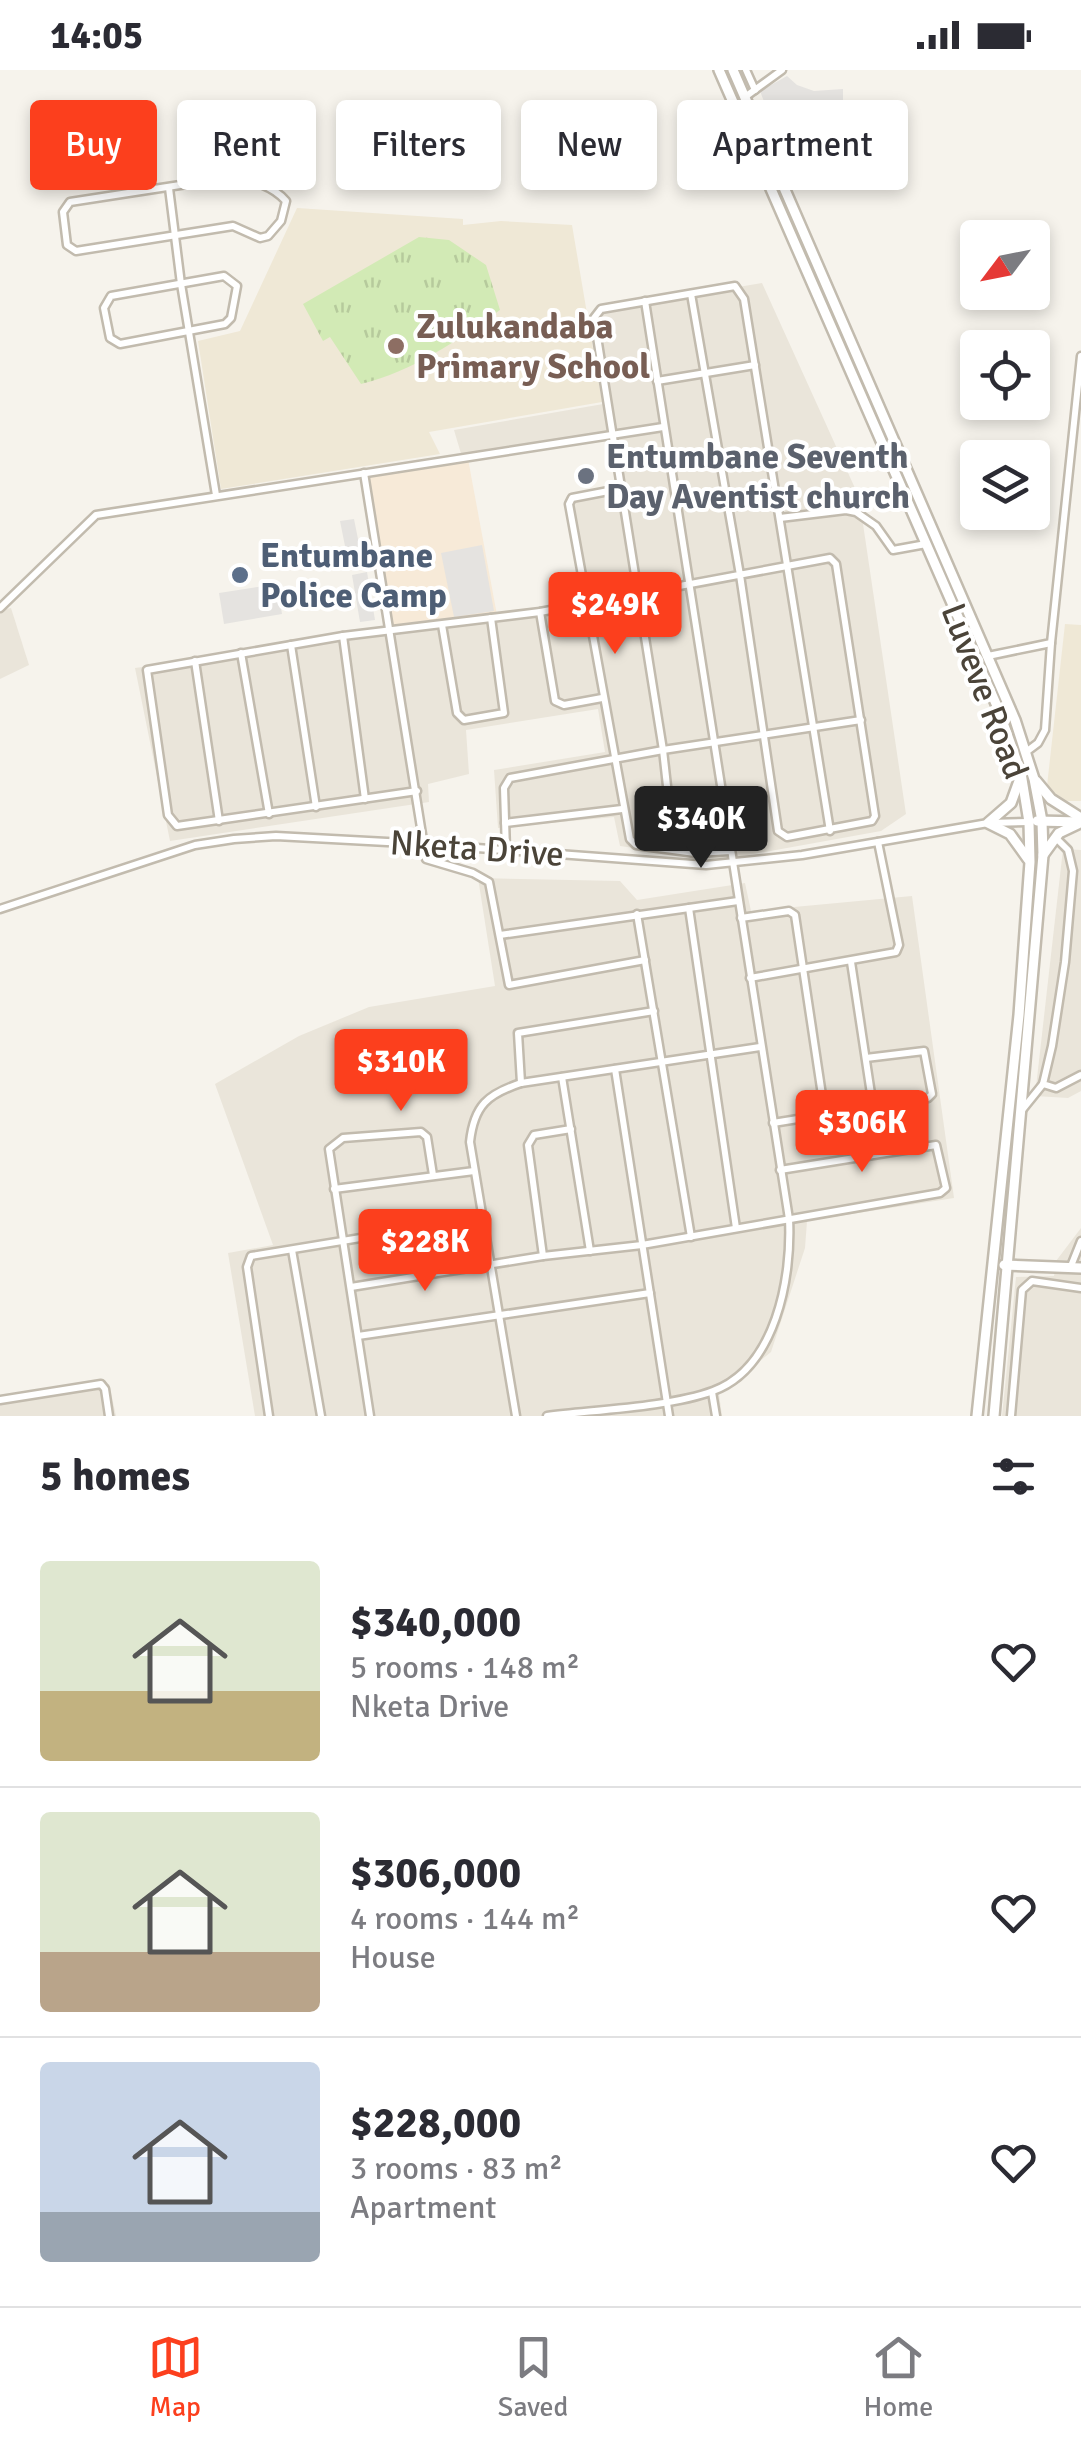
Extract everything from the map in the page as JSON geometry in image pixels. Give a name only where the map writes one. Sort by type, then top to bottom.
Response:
[{"type":"street","name":"Luveve Road","points":[[719,70],[997,706],[1021,773],[1029,822],[1030,862],[1019,1016],[976,1416]]},
{"type":"street","name":"Luveve Road","points":[[733,70],[988,656],[1034,779],[1042,821],[1043,855],[994,1416]]},
{"type":"street","points":[[746,70],[755,90]]},
{"type":"street","points":[[745,96],[782,70]]},
{"type":"street","points":[[242,178],[281,194],[286,201],[281,222],[268,236],[260,238],[234,226],[76,251],[67,245],[63,212],[70,202],[169,188],[242,178]]},
{"type":"street","points":[[169,188],[216,495]]},
{"type":"street","points":[[224,276],[237,286],[229,322],[120,344],[110,338],[105,302],[110,296],[181,284],[224,276]]},
{"type":"street","points":[[674,849],[663,750],[594,318],[601,309],[721,286],[740,288],[744,299],[830,831]]},
{"type":"street","points":[[417,791],[177,826],[169,820],[163,790],[147,670],[343,636],[540,612],[638,592],[740,575],[830,558],[836,564],[875,816],[870,824],[781,836],[740,575],[692,294]]},
{"type":"street","points":[[546,1416],[616,1412],[712,1392],[741,1372],[776,1322],[787,1275],[788,1220],[644,300]]},
{"type":"street","points":[[1026,752],[1046,730],[1051,643],[1081,356]]},
{"type":"street","points":[[657,380],[755,365]]},
{"type":"street","points":[[0,608],[96,515],[663,427]]},
{"type":"street","points":[[364,473],[387,631],[428,860],[473,873],[489,882],[507,982],[511,985],[645,960]]},
{"type":"street","points":[[619,489],[569,502],[622,809],[634,844],[695,853],[731,852]]},
{"type":"street","points":[[780,518],[846,510],[870,520],[893,550],[926,544]]},
{"type":"street","points":[[540,612],[555,701],[564,705],[602,698]]},
{"type":"street","points":[[442,625],[458,716],[464,720],[482,718],[504,712],[492,618]]},
{"type":"street","points":[[343,636],[366,799]]},
{"type":"street","points":[[988,656],[1051,643]]},
{"type":"street","points":[[292,645],[316,808]]},
{"type":"street","points":[[241,653],[269,814]]},
{"type":"street","points":[[195,661],[219,821]]},
{"type":"street","points":[[506,850],[504,788],[510,778],[861,720]]},
{"type":"street","points":[[1021,773],[1014,797],[988,823],[1010,834],[1030,862]]},
{"type":"street","points":[[1034,779],[1081,821],[1055,838],[1043,855]]},
{"type":"street","points":[[505,823],[622,809]]},
{"type":"street","name":"Nketa Drive","points":[[0,909],[215,841],[276,836],[733,864],[988,823],[1081,821]]},
{"type":"street","points":[[1022,1110],[1042,1084],[1065,962],[1072,849],[1055,838]]},
{"type":"street","points":[[750,978],[852,962],[898,950],[878,842]]},
{"type":"street","points":[[500,934],[738,901]]},
{"type":"street","points":[[689,908],[736,1228]]},
{"type":"street","points":[[741,918],[794,913],[824,1115]]},
{"type":"street","points":[[638,914],[691,1236]]},
{"type":"street","points":[[852,962],[874,1107]]},
{"type":"street","points":[[521,1083],[518,1033],[654,1011]]},
{"type":"street","points":[[516,1416],[470,1142],[478,1109],[497,1091],[521,1083],[760,1048]]},
{"type":"street","points":[[773,1122],[928,1098],[932,1092],[924,1051],[866,1058]]},
{"type":"street","points":[[615,1069],[669,1416]]},
{"type":"street","points":[[1042,1084],[1052,1089],[1081,1075]]},
{"type":"street","points":[[562,1077],[590,1251]]},
{"type":"street","points":[[543,1256],[528,1145],[534,1136],[571,1129]]},
{"type":"street","points":[[370,1416],[329,1149],[343,1138],[421,1132],[427,1137],[433,1174]]},
{"type":"street","points":[[351,1287],[543,1256],[642,1245],[940,1193],[946,1188],[936,1145],[780,1170]]},
{"type":"street","points":[[334,1189],[474,1171]]},
{"type":"street","points":[[270,1416],[247,1264],[251,1256],[482,1218]]},
{"type":"street","points":[[993,1264],[1076,1267],[1081,1241]]},
{"type":"street","points":[[292,1250],[321,1416]]},
{"type":"street","points":[[1011,1416],[1022,1290],[1032,1282],[1081,1288]]},
{"type":"street","points":[[358,1336],[650,1293]]},
{"type":"street","points":[[0,1400],[101,1384],[106,1389],[109,1416]]},
{"type":"street","points":[[712,1392],[716,1416]]},
{"type":"shaded area","points":[[787,76],[797,85],[814,91],[843,89],[843,100],[763,100],[760,91]]},
{"type":"shaded area","name":"Zulukandaba Primary School","points":[[297,208],[463,219],[463,225],[501,221],[572,225],[602,402],[429,432],[440,454],[221,489],[198,341],[240,331]]},
{"type":"shaded area","points":[[762,283],[859,497],[906,814],[881,831],[720,860],[620,846],[614,817],[498,828],[494,770],[605,752],[598,709],[466,730],[469,774],[428,784],[429,802],[170,841],[135,668],[589,602],[571,501],[621,490],[612,436],[462,457],[454,430],[609,403],[596,319],[602,310]]},
{"type":"shaded area","points":[[468,459],[497,615],[389,629],[366,474]]},
{"type":"shaded area","points":[[354,519],[360,549],[346,551],[340,521]]},
{"type":"shaded area","points":[[482,545],[494,611],[454,617],[441,553]]},
{"type":"shaded area","points":[[367,572],[375,620],[360,622],[352,575]]},
{"type":"shaded area","points":[[277,584],[282,614],[224,624],[219,593]]},
{"type":"shaded area","points":[[11,608],[29,665],[0,679],[0,610]]},
{"type":"shaded area","points":[[1065,624],[1081,625],[1081,801],[1063,801],[1047,786]]},
{"type":"shaded area","points":[[1063,849],[1081,850],[1081,1091],[1068,1098],[1035,1096]]},
{"type":"shaded area","points":[[478,878],[620,881],[637,900],[745,883],[751,911],[912,896],[954,1198],[807,1221],[805,1248],[771,1352],[719,1394],[722,1416],[255,1416],[228,1253],[273,1245],[215,1084],[299,1036],[369,1007],[495,986]]},
{"type":"shaded area","points":[[1081,1228],[1081,1416],[1002,1416],[1016,1277],[1054,1276],[1056,1261]]},
{"type":"shaded area","points":[[109,1384],[116,1416],[0,1416],[0,1399]]},
{"type":"green space","points":[[419,237],[449,240],[486,265],[500,310],[416,363],[361,384],[330,337],[323,341],[303,304]]},
{"type":"place","name":"Zulukandaba Primary School","points":[[396,346]]},
{"type":"place","name":"Entumbane Seventh Day Aventist church","points":[[586,476]]},
{"type":"place","name":"Entumbane Police Camp","points":[[240,575]]}]
